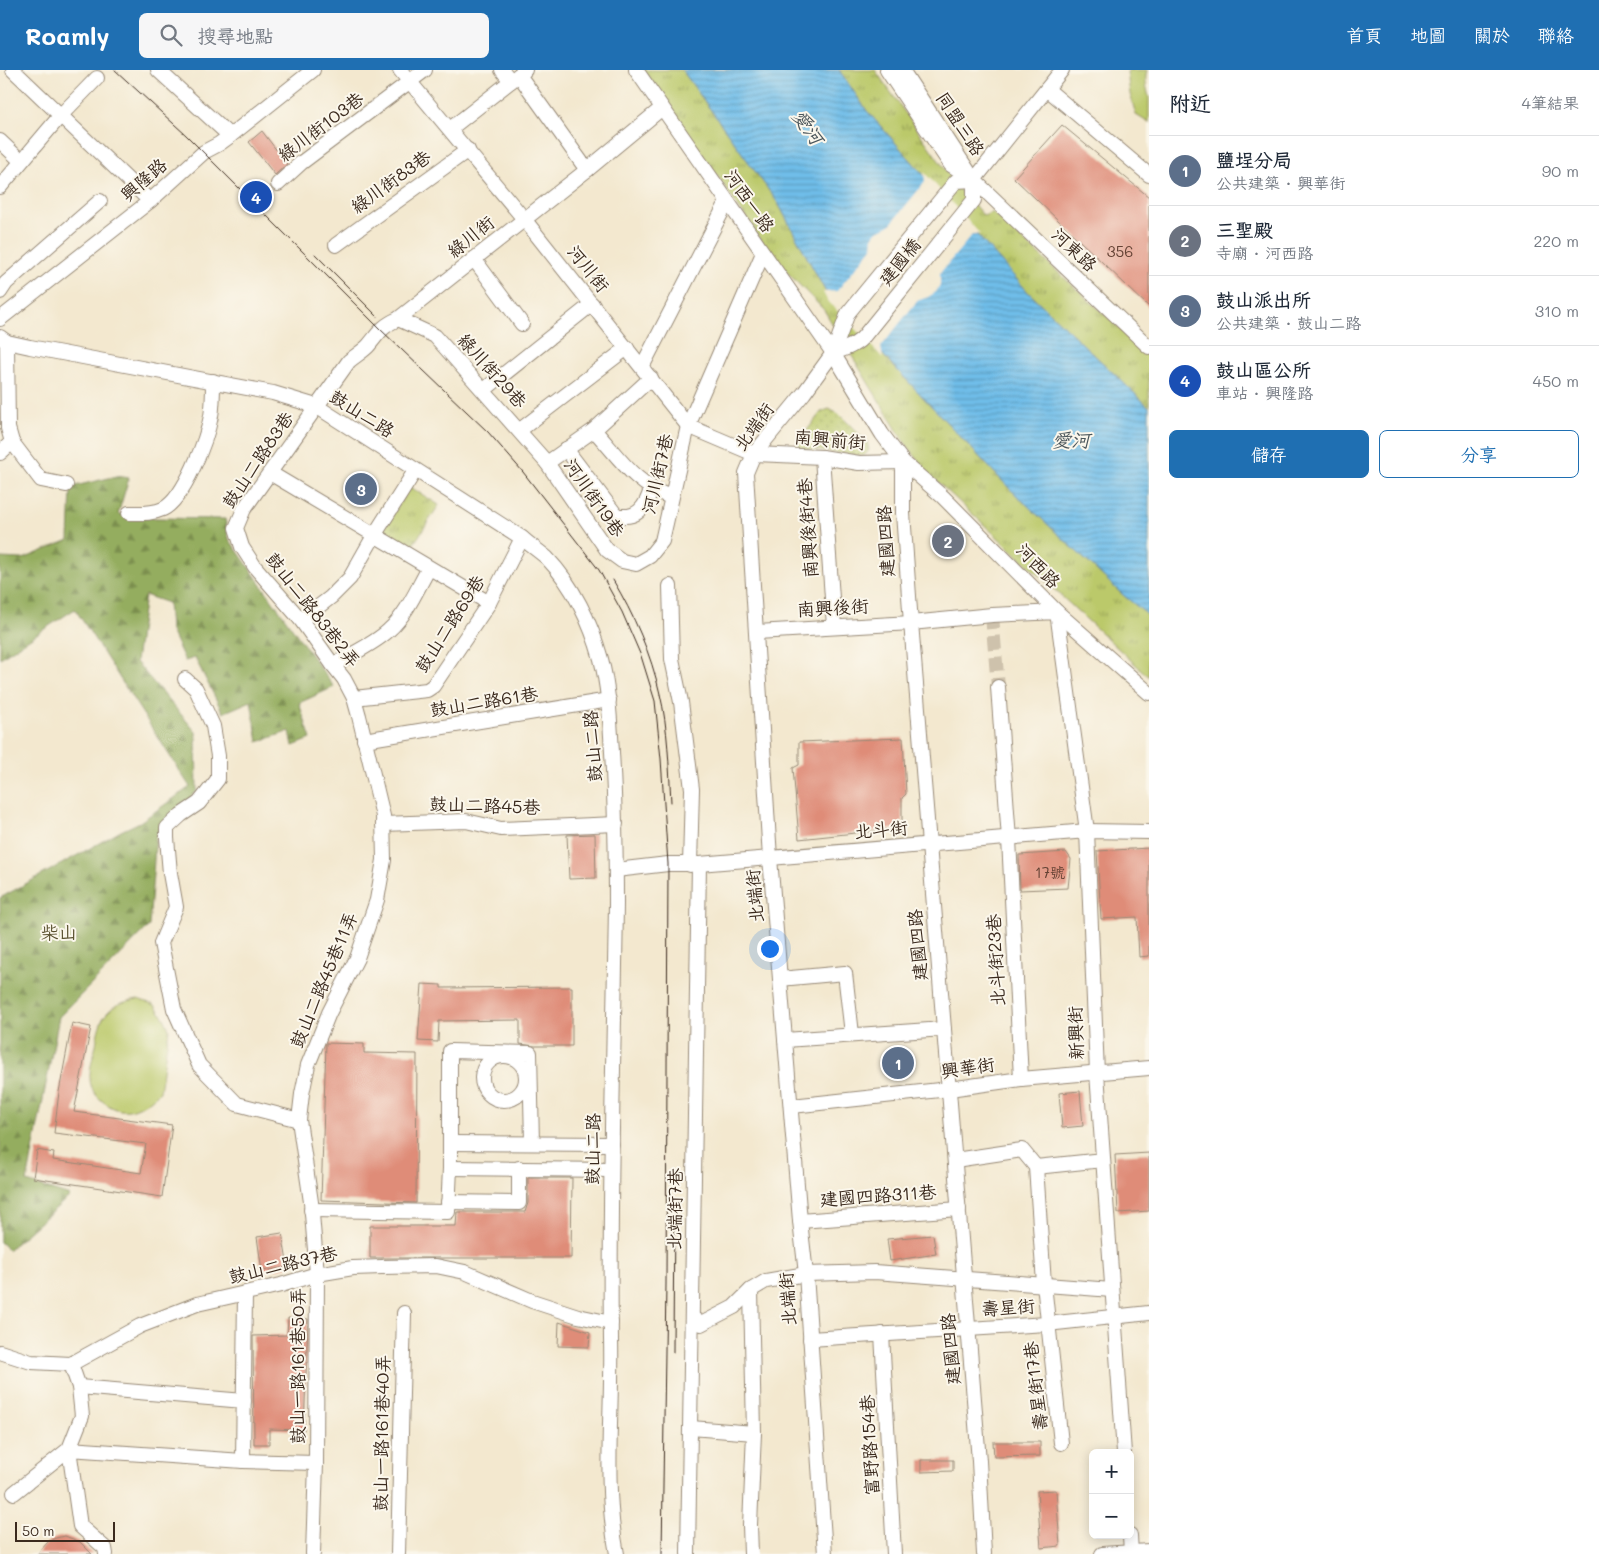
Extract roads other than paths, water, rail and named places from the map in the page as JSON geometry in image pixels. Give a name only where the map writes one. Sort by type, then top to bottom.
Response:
[{"type":"street","points":[[13,70],[150,201]]},
{"type":"street","points":[[158,70],[230,136]]},
{"type":"street","name":"興隆路","points":[[0,319],[150,201],[204,152],[220,144],[313,70]]},
{"type":"street","name":"河川街","points":[[400,70],[524,219],[688,426],[754,454]]},
{"type":"street","points":[[411,82],[424,70]]},
{"type":"street","name":"河西一路","points":[[636,70],[833,353]]},
{"type":"street","name":"同盟三路","points":[[887,70],[950,165],[974,180]]},
{"type":"street","name":"同盟三路","points":[[902,70],[974,180]]},
{"type":"street","points":[[974,180],[1062,70]]},
{"type":"street","points":[[450,129],[514,74],[587,170]]},
{"type":"street","points":[[0,187],[61,115],[97,78]]},
{"type":"street","name":"綠川街103巷","points":[[278,184],[301,163],[411,82]]},
{"type":"street","points":[[1047,89],[1149,175]]},
{"type":"street","name":"綠川街","points":[[316,406],[348,362],[366,347],[386,324],[398,319],[587,170],[662,108]]},
{"type":"street","points":[[0,141],[21,161]]},
{"type":"street","name":"綠川街83巷","points":[[336,245],[468,150]]},
{"type":"street","name":"建國橋","points":[[974,180],[974,200],[861,340],[833,353],[848,312],[956,181],[974,180]]},
{"type":"street","name":"河東路","points":[[974,180],[1149,346]]},
{"type":"street","points":[[0,292],[12,277],[100,201]]},
{"type":"street","points":[[647,372],[727,202]]},
{"type":"street","name":"河川街7巷","points":[[650,556],[662,542],[688,426],[762,253]]},
{"type":"street","points":[[474,258],[522,324]]},
{"type":"street","points":[[484,390],[592,304]]},
{"type":"street","name":"綠川街29巷","points":[[398,319],[435,336],[547,462]]},
{"type":"street","points":[[4,340],[8,428],[12,442],[41,480],[66,485]]},
{"type":"street","name":"鼓山二路","points":[[4,340],[273,393],[316,406],[522,538],[546,558],[565,581],[580,605],[592,632],[601,660],[609,700],[616,824],[611,1170],[611,1509],[615,1552]]},
{"type":"street","points":[[520,430],[627,348]]},
{"type":"street","points":[[833,353],[882,434],[903,462]]},
{"type":"street","name":"北端街","points":[[825,1554],[806,1274],[770,858],[746,473],[754,454],[833,353]]},
{"type":"street","name":"河川街19巷","points":[[647,372],[594,430],[547,462],[599,541],[607,550],[622,561],[636,564],[650,556]]},
{"type":"street","points":[[129,513],[146,513],[163,509],[179,494],[200,453],[211,415],[213,381]]},
{"type":"street","name":"鼓山二路83巷","points":[[237,536],[236,528],[244,509],[316,406]]},
{"type":"street","points":[[594,430],[627,469],[658,493],[671,498]]},
{"type":"street","points":[[0,452],[12,442]]},
{"type":"street","points":[[566,449],[616,515],[625,518],[639,512],[647,503],[651,488]]},
{"type":"street","name":"南興前街","points":[[754,454],[822,457],[859,463],[903,462]]},
{"type":"street","name":"南興後街4巷","points":[[822,457],[834,626]]},
{"type":"street","name":"河西路","points":[[903,462],[943,496],[1057,612],[1149,693]]},
{"type":"street","name":"建國四路","points":[[903,462],[902,513],[979,1461],[984,1554]]},
{"type":"street","points":[[301,620],[331,597],[350,578],[375,534],[416,471]]},
{"type":"street","points":[[270,473],[489,603]]},
{"type":"street","name":"鼓山二路83巷2弄","points":[[237,536],[255,567],[301,620],[344,678],[354,698],[384,824]]},
{"type":"street","name":"鼓山二路69巷","points":[[354,698],[427,690],[433,686],[489,603],[522,538]]},
{"type":"street","points":[[333,665],[390,630],[406,609],[429,568]]},
{"type":"street","name":"北端街7巷","points":[[670,586],[672,659],[681,702],[692,789],[695,865],[691,1428],[688,1554]]},
{"type":"street","name":"南興後街","points":[[757,632],[1057,612]]},
{"type":"street","name":"新興街","points":[[1057,612],[1087,832],[1097,1073],[1124,1449]]},
{"type":"street","points":[[185,679],[196,689],[213,726],[218,756],[218,779],[199,803],[181,814],[167,828],[170,873],[176,907],[161,943],[174,1009],[199,1065],[237,1104],[299,1120]]},
{"type":"street","points":[[998,687],[1009,839]]},
{"type":"street","name":"鼓山二路61巷","points":[[364,740],[609,700]]},
{"type":"street","name":"鼓山二路45巷","points":[[384,824],[466,821],[502,829],[616,824]]},
{"type":"street","name":"鼓山二路45巷11弄","points":[[299,1120],[308,1065],[329,1013],[357,958],[377,900],[384,860],[384,824]]},
{"type":"street","name":"北斗街","points":[[616,870],[668,864],[695,865],[1087,832],[1149,832]]},
{"type":"street","name":"北斗街23巷","points":[[1009,839],[1021,1080]]},
{"type":"street","points":[[780,980],[845,973],[852,1034]]},
{"type":"street","points":[[785,1040],[944,1029]]},
{"type":"street","points":[[312,1210],[448,1212],[450,1051],[495,1055],[530,1053],[528,1075],[532,1143]]},
{"type":"street","points":[[495,1055],[484,1068],[482,1075],[482,1082],[490,1096],[496,1099],[511,1100],[522,1091],[528,1075]]},
{"type":"street","name":"興華街","points":[[792,1106],[1021,1080],[1149,1068]]},
{"type":"street","name":"鼓山一路161巷50弄","points":[[299,1120],[312,1210],[317,1274],[316,1463],[313,1554]]},
{"type":"street","points":[[450,1143],[612,1144]]},
{"type":"street","points":[[955,1160],[1022,1150],[1036,1167],[1103,1160]]},
{"type":"street","name":"壽星街17巷","points":[[1036,1167],[1047,1324],[1061,1443]]},
{"type":"street","points":[[450,1168],[611,1170]]},
{"type":"street","points":[[448,1202],[518,1203],[519,1168]]},
{"type":"street","name":"建國四路311巷","points":[[800,1221],[959,1209]]},
{"type":"street","name":"鼓山二路37巷","points":[[71,1364],[140,1326],[197,1304],[281,1285],[317,1274],[353,1268],[436,1266],[465,1272],[532,1301],[578,1316],[611,1324]]},
{"type":"street","points":[[692,1318],[701,1324],[734,1307],[751,1290],[766,1281],[806,1274],[875,1272],[963,1277],[1112,1290]]},
{"type":"street","points":[[751,1290],[754,1433],[750,1525],[751,1554]]},
{"type":"street","points":[[243,1461],[245,1294]]},
{"type":"street","name":"鼓山一路161巷40弄","points":[[398,1554],[404,1312]]},
{"type":"street","name":"壽星街","points":[[810,1339],[1047,1324],[1149,1313]]},
{"type":"street","name":"富野路154巷","points":[[882,1334],[894,1554]]},
{"type":"street","points":[[0,1352],[31,1362],[71,1364],[79,1387],[82,1416],[70,1449],[80,1526],[105,1548],[106,1554]]},
{"type":"street","points":[[79,1387],[244,1401]]},
{"type":"street","points":[[691,1428],[754,1433]]},
{"type":"street","points":[[14,1493],[70,1449]]},
{"type":"street","name":"鼓山一路161巷50弄","points":[[70,1449],[243,1461],[316,1463]]},
{"type":"street","points":[[1130,1539],[1131,1553]]},
{"type":"street","points":[[1102,1554],[1149,1551]]},
{"type":"water","name":"愛河","points":[[682,70],[839,70],[867,111],[1028,292],[1149,407],[1149,616],[1123,595],[1010,489],[829,298],[778,203]]},
{"type":"tunnel","points":[[992,615],[998,687]]},
{"type":"tram line","points":[[115,70],[186,135],[380,329],[488,432],[523,472],[599,570],[622,612],[641,656],[655,701],[668,864],[666,1284],[662,1554]]},
{"type":"tram line","points":[[315,254],[377,316]]},
{"type":"tram line","points":[[613,580],[641,635],[656,679],[663,707],[671,802]]},
{"type":"tram line","points":[[673,1352],[674,1209]]},
{"type":"place","name":"鼓山區公所","points":[[256,197]]},
{"type":"place","name":"鼓山派出所","points":[[361,489]]},
{"type":"place","name":"三聖殿","points":[[948,541]]},
{"type":"place","name":"鹽埕分局","points":[[898,1063]]},
{"type":"park label","name":"柴山","points":[[59,933]]}]
